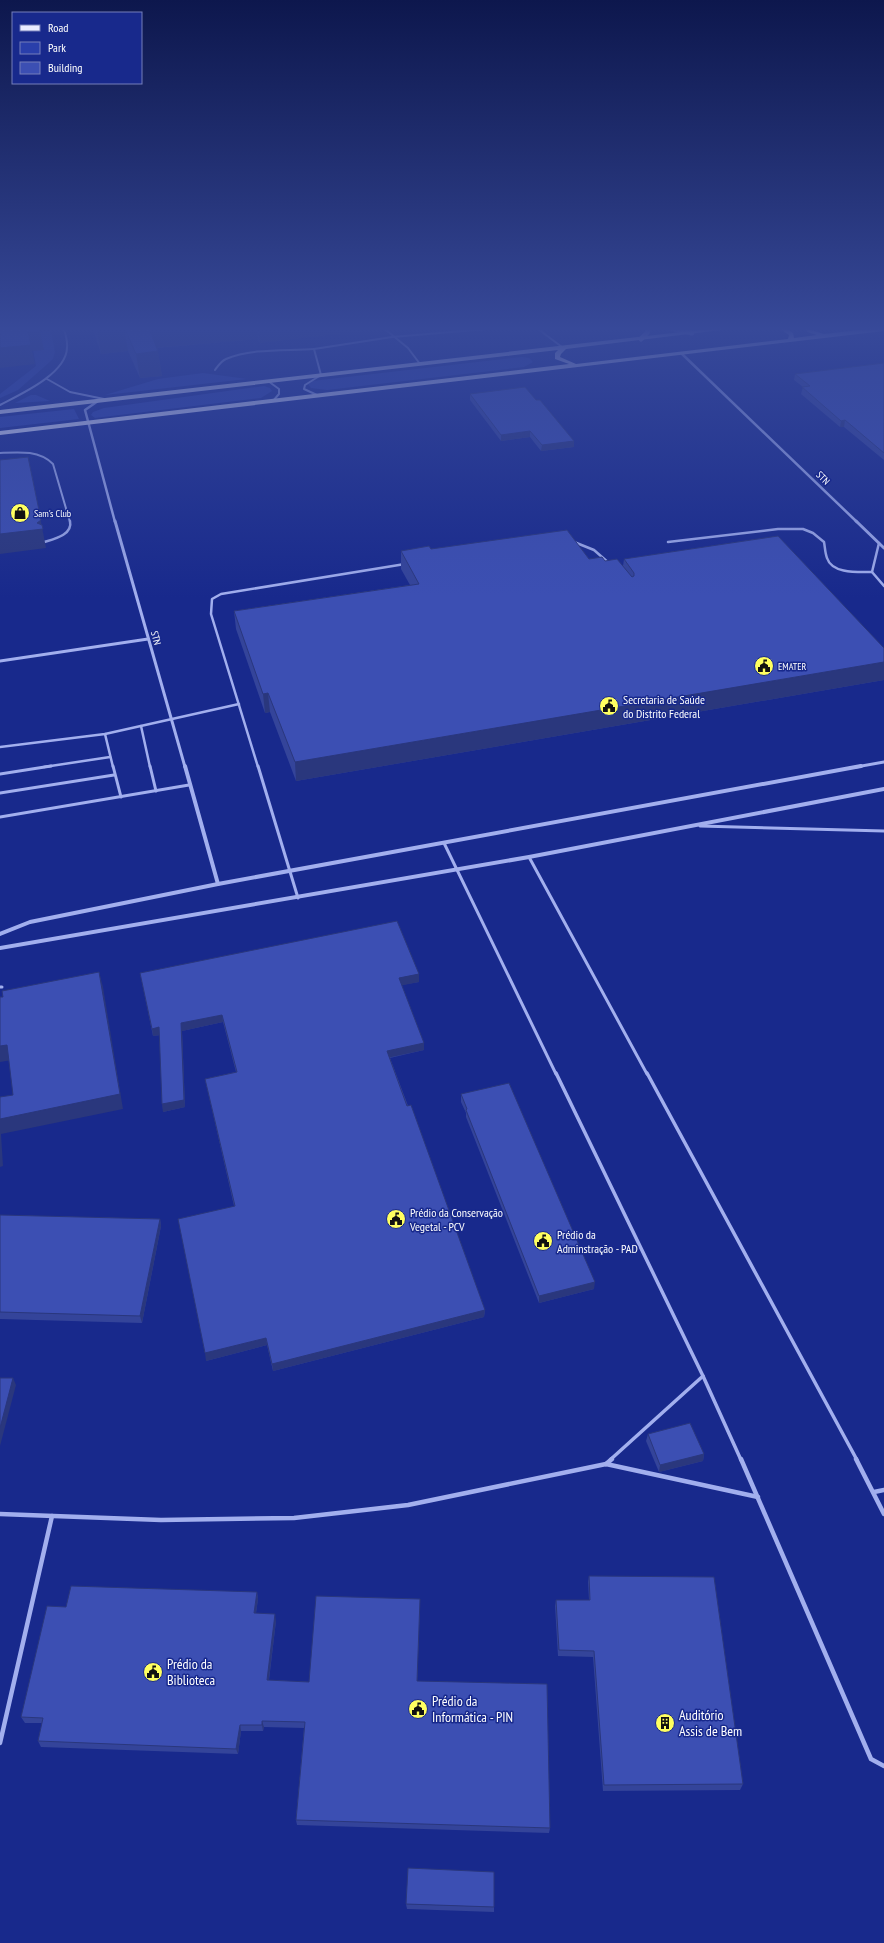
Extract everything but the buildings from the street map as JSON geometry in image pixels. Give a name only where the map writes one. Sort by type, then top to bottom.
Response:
[{"type":"main road","points":[[2,433],[134,417]]},
{"type":"street","name":"STN","points":[[86,417],[170,720],[218,884]]},
{"type":"street","name":"STN","points":[[747,417],[884,548]]},
{"type":"street","points":[[0,661],[148,639]]},
{"type":"street","points":[[0,934],[36,921],[218,884],[884,762]]},
{"type":"street","points":[[0,948],[298,898],[529,857],[884,789]]},
{"type":"lane","points":[[0,453],[26,453],[41,455],[53,464],[71,524],[69,530],[62,536],[44,542]]},
{"type":"lane","points":[[668,542],[778,529],[803,529],[813,532],[824,542],[827,559],[834,567],[859,572],[872,572],[884,586]]},
{"type":"lane","points":[[570,541],[586,546],[605,558],[614,570]]},
{"type":"lane","points":[[872,572],[879,543]]},
{"type":"lane","points":[[298,898],[291,870],[211,614],[212,599],[221,594],[405,564]]},
{"type":"lane","points":[[0,747],[105,734],[239,704]]},
{"type":"lane","points":[[142,726],[156,791]]},
{"type":"lane","points":[[105,734],[114,775],[121,797]]},
{"type":"lane","points":[[0,774],[110,757]]},
{"type":"lane","points":[[0,793],[114,775]]},
{"type":"lane","points":[[0,817],[189,785]]},
{"type":"lane","points":[[696,826],[884,831]]},
{"type":"lane","points":[[444,843],[704,1376],[871,1759],[884,1766]]},
{"type":"lane","points":[[529,857],[874,1492],[884,1514]]},
{"type":"lane","points":[[606,1464],[704,1376]]},
{"type":"lane","points":[[0,1514],[161,1520],[294,1518],[408,1505],[606,1464],[758,1497]]},
{"type":"lane","points":[[874,1492],[884,1490]]},
{"type":"lane","points":[[0,1743],[52,1516]]},
{"type":"green space","points":[[0,417],[78,417],[79,419],[0,428]]},
{"type":"place","name":"Sam's Club","points":[[20,513]]},
{"type":"place","name":"EMATER","points":[[764,666]]},
{"type":"place","name":"Secretaria de Saúde do Distrito Federal","points":[[609,706]]},
{"type":"place","name":"Prédio da Conservação Vegetal - PCV","points":[[396,1219]]},
{"type":"place","name":"Prédio da Adminstração - PAD","points":[[543,1241]]},
{"type":"place","name":"Prédio da Biblioteca","points":[[153,1672]]},
{"type":"place","name":"Prédio da Informática - PIN","points":[[418,1709]]},
{"type":"place","name":"Auditório Assis de Bem","points":[[665,1723]]}]
